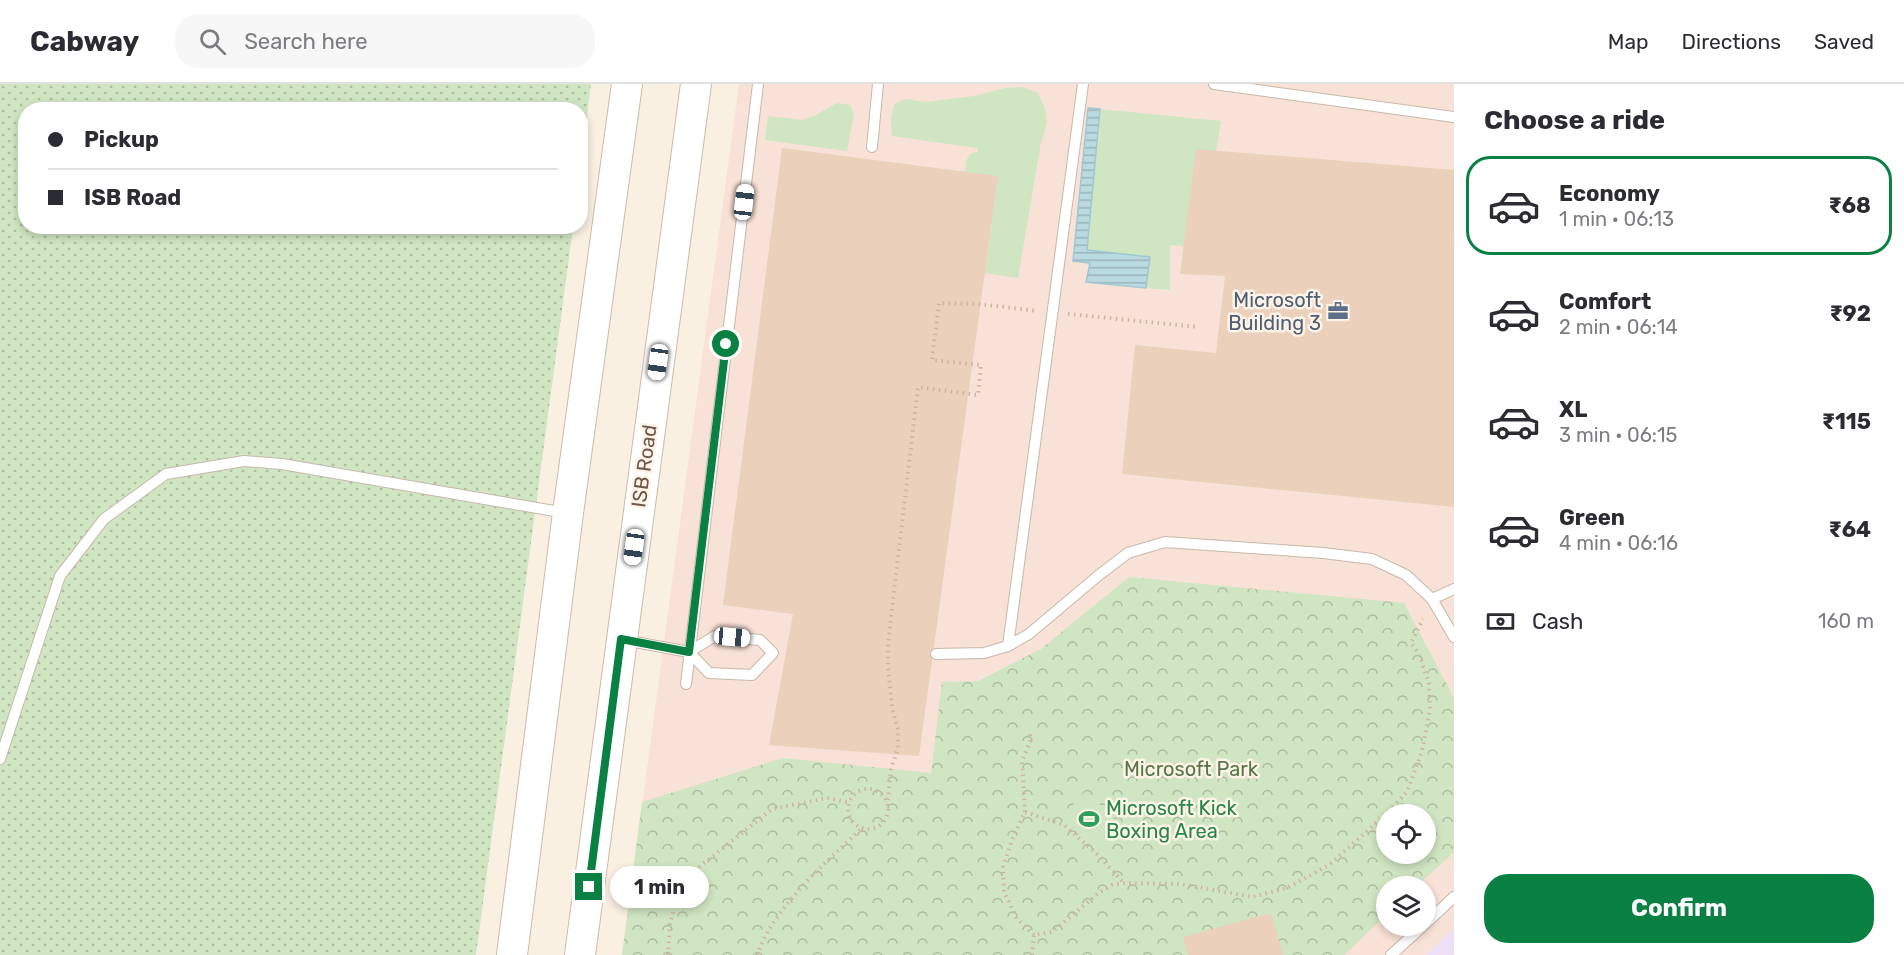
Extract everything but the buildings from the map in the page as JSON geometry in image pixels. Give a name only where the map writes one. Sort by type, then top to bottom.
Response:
[{"type":"main road","points":[[512,955],[568,513],[627,84]]},
{"type":"main road","name":"ISB Road","points":[[580,955],[696,84]]},
{"type":"lane","points":[[686,684],[758,84]]},
{"type":"lane","points":[[872,147],[878,84]]},
{"type":"lane","points":[[1008,646],[1083,84]]},
{"type":"lane","points":[[1214,84],[1454,117]]},
{"type":"lane","points":[[0,759],[60,576],[104,519],[166,474],[244,460],[282,464],[568,513]]},
{"type":"lane","points":[[936,654],[984,653],[1008,646],[1029,634],[1128,553],[1165,542],[1323,553],[1372,559],[1406,575],[1432,599],[1454,637]]},
{"type":"lane","points":[[1432,599],[1454,589]]},
{"type":"lane","points":[[621,639],[689,652],[709,673],[737,676],[752,675],[776,654],[760,640],[715,636],[689,652]]},
{"type":"lane","points":[[1436,914],[1454,897]]},
{"type":"lane","points":[[1391,955],[1412,936]]},
{"type":"path","points":[[888,800],[876,789],[860,790],[848,802],[849,817],[861,829],[871,830],[877,828],[888,816],[891,769],[898,748],[898,730],[892,707],[888,643],[918,387],[978,395],[981,365],[932,360],[939,303],[979,304],[1198,327]]},
{"type":"path","points":[[1035,935],[1052,932],[1100,892],[1112,885],[1181,884],[1252,897],[1287,888],[1329,865],[1407,792],[1422,751],[1430,709],[1429,684],[1419,654],[1411,643],[1432,599]]},
{"type":"path","points":[[1029,730],[1031,739],[1022,761],[1025,812],[1013,837],[1003,867],[1004,892],[1017,919],[1035,935]]},
{"type":"path","points":[[668,955],[670,924],[677,897],[698,868],[772,809],[827,798],[848,802]]},
{"type":"path","points":[[1025,812],[1064,825],[1097,854],[1125,884]]},
{"type":"path","points":[[758,955],[763,940],[802,888],[861,829]]},
{"type":"path","points":[[1032,955],[1035,935]]},
{"type":"shaded area","points":[[739,84],[1454,84],[1454,928],[1426,955],[622,955]]},
{"type":"shaded area","points":[[1454,928],[1454,955],[1426,955]]},
{"type":"green space","points":[[0,84],[591,84],[588,109],[588,102],[18,102],[18,234],[572,234],[476,955],[0,955]]},
{"type":"green space","points":[[1022,87],[1038,93],[1047,118],[1018,278],[985,273],[998,177],[965,172],[966,161],[971,153],[978,152],[977,148],[892,136],[891,119],[894,104],[906,99],[926,102]]},
{"type":"green space","points":[[837,103],[850,105],[854,114],[847,151],[765,140],[768,116],[802,120]]},
{"type":"green space","points":[[1100,109],[1221,121],[1216,151],[1196,150],[1184,246],[1170,245],[1170,290],[1146,288],[1150,257],[1087,250]]},
{"type":"green space","name":"Microsoft Park","points":[[1129,577],[1404,603],[1454,698],[1454,852],[1428,876],[1376,876],[1376,925],[1344,955],[622,955],[642,802],[783,758],[931,773],[942,682],[978,681],[1041,649]]},
{"type":"green space","name":"Microsoft Kick Boxing Area","points":[[1086,791],[1116,821],[1091,845],[1061,817]]},
{"type":"water","points":[[1088,108],[1100,109],[1087,250],[1150,257],[1146,288],[1086,282],[1090,263],[1073,261]]},
{"type":"place","name":"Microsoft Building 3","points":[[1338,311]]},
{"type":"place","name":"Microsoft Kick Boxing Area","points":[[1089,819]]},
{"type":"route","points":[[589,887],[621,639],[689,652],[726,344]]}]
